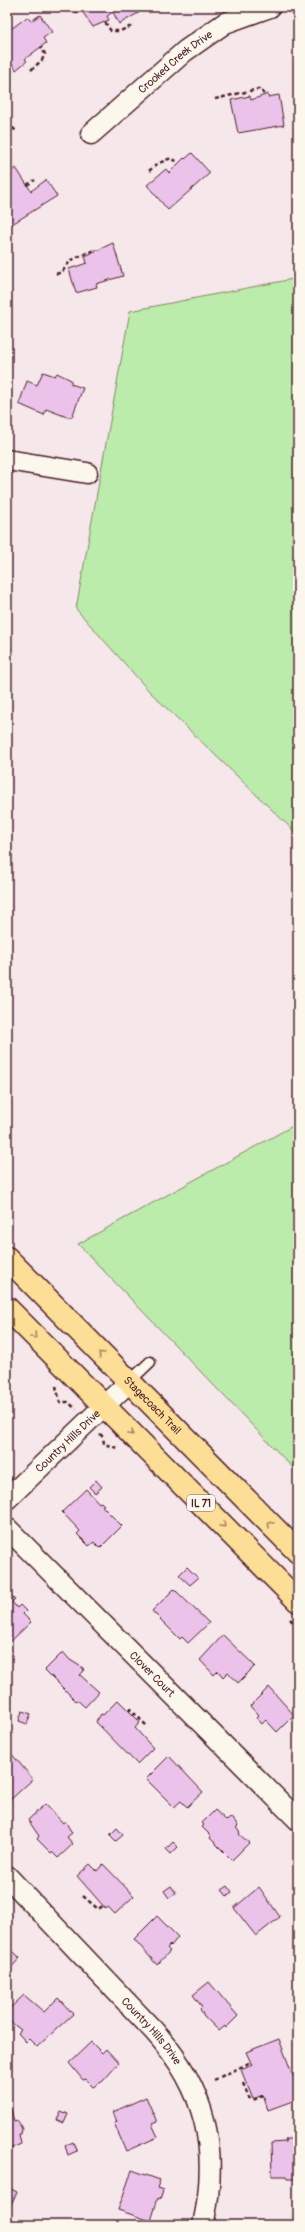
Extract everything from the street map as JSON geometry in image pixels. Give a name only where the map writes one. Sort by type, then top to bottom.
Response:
[{"type":"main road","name":"Stagecoach Trail","points":[[7,1258],[298,1552]]},
{"type":"main road","name":"IL 71","points":[[7,1308],[298,1601]]},
{"type":"street","name":"Crooked Creek Drive","points":[[91,134],[185,51],[225,23],[270,7]]},
{"type":"street","points":[[7,460],[87,473]]},
{"type":"street","name":"Country Hills Drive","points":[[7,1499],[129,1382]]},
{"type":"street","name":"Clover Court","points":[[7,1528],[298,1820]]},
{"type":"street","name":"Country Hills Drive","points":[[7,1876],[154,2031],[168,2048],[190,2081],[203,2114],[211,2159],[210,2186],[203,2225]]},
{"type":"lane","points":[[129,1382],[150,1362]]},
{"type":"path","points":[[105,22],[111,31],[120,31],[134,25]]},
{"type":"path","points":[[31,70],[42,60],[45,54],[41,47]]},
{"type":"path","points":[[215,99],[258,88],[262,89],[264,95]]},
{"type":"path","points":[[7,115],[10,125],[16,131]]},
{"type":"path","points":[[149,171],[165,160],[171,158],[178,162]]},
{"type":"path","points":[[27,185],[34,180]]},
{"type":"path","points":[[56,274],[62,272],[71,260],[96,250]]},
{"type":"path","points":[[60,1398],[60,1402],[68,1402]]},
{"type":"path","points":[[103,1437],[104,1444],[108,1445]]},
{"type":"path","points":[[129,1711],[130,1709],[148,1727]]},
{"type":"path","points":[[83,1896],[95,1908],[98,1909],[103,1906]]},
{"type":"path","points":[[214,2080],[251,2062]]},
{"type":"path","points":[[243,2083],[249,2098],[253,2100],[263,2096]]},
{"type":"green space","points":[[298,278],[298,835],[150,692],[76,609],[130,311]]},
{"type":"green space","points":[[298,1123],[298,1473],[78,1244]]},
{"type":"building","points":[[72,7],[137,7],[140,12],[119,24],[113,12],[107,16],[109,20],[93,27],[81,10],[76,13]]},
{"type":"building","points":[[40,15],[52,32],[43,38],[46,43],[25,59],[27,61],[16,70],[7,57],[7,32],[27,17],[31,21]]},
{"type":"building","points":[[268,94],[268,97],[279,95],[284,125],[238,133],[231,100],[250,96],[251,100]]},
{"type":"building","points":[[192,153],[210,173],[168,210],[147,185],[166,169],[169,173],[184,158],[185,159]]},
{"type":"building","points":[[16,168],[31,191],[46,180],[57,196],[9,226],[7,223],[7,174]]},
{"type":"building","points":[[113,243],[123,276],[96,284],[97,287],[76,293],[69,269],[87,263],[85,256]]},
{"type":"building","points":[[43,372],[55,376],[57,373],[71,380],[71,384],[83,388],[72,417],[67,417],[46,409],[44,415],[19,404],[27,381],[37,385]]},
{"type":"building","points":[[96,1480],[102,1487],[95,1493],[89,1487]]},
{"type":"building","points":[[86,1489],[99,1503],[101,1502],[104,1505],[102,1506],[122,1526],[100,1548],[94,1542],[89,1546],[77,1534],[80,1531],[62,1512]]},
{"type":"building","points":[[187,1567],[198,1578],[190,1585],[179,1575]]},
{"type":"building","points":[[174,1589],[209,1623],[188,1643],[182,1637],[180,1639],[152,1611]]},
{"type":"building","points":[[7,1591],[15,1599],[12,1602],[17,1608],[20,1605],[26,1611],[23,1614],[31,1622],[10,1642],[7,1638]]},
{"type":"building","points":[[223,1635],[255,1666],[238,1683],[228,1672],[223,1677],[218,1671],[214,1675],[200,1660]]},
{"type":"building","points":[[63,1652],[70,1660],[83,1668],[84,1671],[80,1675],[99,1692],[85,1707],[77,1700],[76,1701],[45,1670]]},
{"type":"building","points":[[269,1687],[294,1715],[277,1732],[266,1720],[262,1724],[256,1717],[258,1715],[250,1706]]},
{"type":"building","points":[[118,1700],[140,1722],[135,1728],[153,1748],[137,1764],[96,1722],[101,1714],[103,1715]]},
{"type":"building","points":[[22,1711],[31,1714],[27,1724],[19,1721]]},
{"type":"building","points":[[10,1752],[33,1779],[7,1803],[7,1754]]},
{"type":"building","points":[[169,1756],[203,1792],[187,1807],[181,1801],[174,1807],[146,1779]]},
{"type":"building","points":[[45,1804],[63,1823],[65,1821],[72,1833],[67,1837],[73,1844],[58,1858],[37,1839],[39,1836],[28,1820]]},
{"type":"building","points":[[215,1810],[227,1821],[230,1818],[234,1820],[238,1826],[236,1828],[240,1832],[239,1834],[249,1843],[232,1860],[210,1838],[211,1836],[202,1827],[204,1825],[202,1823]]},
{"type":"building","points":[[117,1828],[123,1835],[116,1841],[110,1835]]},
{"type":"building","points":[[173,1842],[178,1847],[171,1854],[166,1849]]},
{"type":"building","points":[[90,1864],[97,1871],[103,1864],[134,1896],[115,1914],[108,1907],[106,1909],[77,1876]]},
{"type":"building","points":[[171,1886],[176,1893],[169,1898],[164,1891]]},
{"type":"building","points":[[228,1886],[232,1892],[227,1896],[222,1890]]},
{"type":"building","points":[[259,1887],[280,1917],[256,1936],[234,1908]]},
{"type":"building","points":[[157,1916],[178,1937],[171,1946],[170,1945],[167,1948],[170,1951],[157,1965],[134,1939]]},
{"type":"building","points":[[7,1945],[20,1958],[7,1972]]},
{"type":"building","points":[[209,1982],[238,2016],[226,2028],[225,2026],[219,2031],[204,2016],[200,2009],[202,2007],[193,1995]]},
{"type":"building","points":[[24,1995],[44,2012],[58,1998],[73,2014],[37,2047],[29,2039],[26,2042],[18,2033],[21,2030],[7,2019],[7,2011]]},
{"type":"building","points":[[279,2039],[298,2089],[298,2099],[268,2110],[263,2095],[253,2099],[241,2070],[252,2065],[246,2052]]},
{"type":"building","points":[[91,2042],[102,2053],[106,2049],[119,2063],[103,2081],[93,2087],[85,2079],[83,2080],[69,2063]]},
{"type":"building","points":[[146,2097],[157,2122],[152,2124],[158,2137],[126,2151],[114,2123],[117,2122],[113,2112]]},
{"type":"building","points":[[11,2109],[14,2122],[18,2121],[22,2129],[21,2134],[19,2134],[21,2144],[7,2150],[7,2110]]},
{"type":"building","points":[[61,2111],[68,2114],[64,2123],[57,2120]]},
{"type":"building","points":[[286,2139],[297,2139],[298,2141],[298,2179],[287,2179],[286,2176],[272,2176],[271,2143],[285,2142]]},
{"type":"building","points":[[73,2142],[77,2151],[68,2155],[65,2146]]},
{"type":"building","points":[[132,2170],[160,2180],[157,2188],[163,2190],[160,2199],[158,2198],[151,2221],[118,2210]]},
{"type":"building","points":[[7,2187],[17,2192],[7,2213]]},
{"type":"building","points":[[7,2216],[14,2220],[12,2225],[7,2225]]}]
